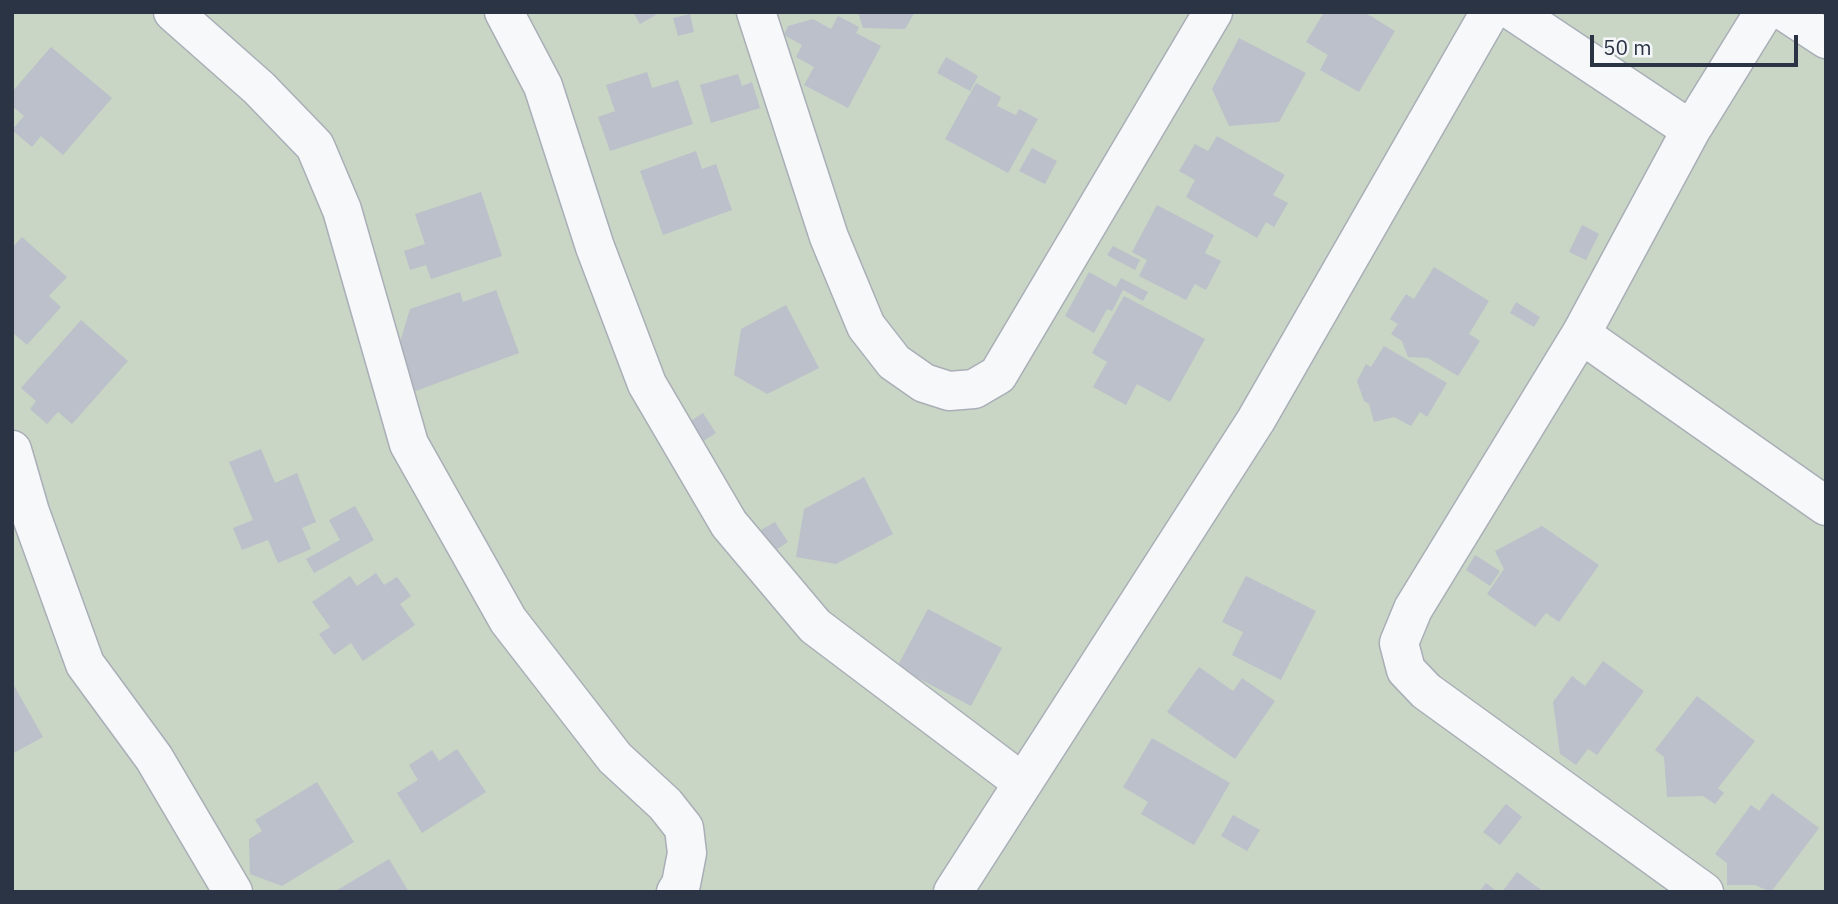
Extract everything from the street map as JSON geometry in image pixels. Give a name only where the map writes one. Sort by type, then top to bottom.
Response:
[{"type":"street","points":[[173,12],[259,88],[314,146],[342,211],[410,444],[508,620],[615,758],[665,803],[684,828],[687,853],[681,884],[676,892]]},
{"type":"street","points":[[504,12],[543,86],[595,247],[647,384],[729,524],[815,626],[1023,783]]},
{"type":"street","points":[[756,12],[829,237],[866,326],[894,362],[924,383],[949,391],[974,389],[998,374],[1213,12]]},
{"type":"street","points":[[953,892],[1256,420],[1490,12]]},
{"type":"street","points":[[1514,12],[1691,130]]},
{"type":"street","points":[[1704,892],[1426,691],[1406,670],[1399,643],[1413,609],[1581,334],[1691,130],[1764,12]]},
{"type":"street","points":[[1785,12],[1826,40]]},
{"type":"street","points":[[1581,334],[1826,506]]},
{"type":"street","points":[[12,450],[30,512],[85,664],[154,758],[233,892]]},
{"type":"green space","points":[[12,12],[1826,12],[1826,892],[12,892]]},
{"type":"building","points":[[633,12],[654,12],[656,15],[640,24]]},
{"type":"building","points":[[858,12],[915,12],[905,29],[863,28]]},
{"type":"building","points":[[1324,12],[1364,12],[1395,31],[1359,92],[1320,70],[1328,55],[1306,42]]},
{"type":"building","points":[[690,14],[694,32],[678,36],[673,18]]},
{"type":"building","points":[[838,16],[859,27],[856,33],[881,46],[848,108],[804,85],[814,67],[796,57],[802,45],[784,35],[788,26],[813,19],[831,29]]},
{"type":"building","points":[[1239,38],[1306,73],[1279,122],[1229,126],[1212,89]]},
{"type":"building","points":[[51,47],[112,98],[63,155],[41,136],[32,147],[12,130],[24,116],[12,106],[12,92]]},
{"type":"building","points":[[946,57],[978,76],[970,91],[937,73]]},
{"type":"building","points":[[647,72],[652,88],[678,80],[693,124],[610,151],[598,117],[615,111],[606,85]]},
{"type":"building","points":[[738,74],[742,86],[752,82],[760,108],[711,123],[700,85]]},
{"type":"building","points":[[976,83],[1001,97],[997,106],[1016,115],[1019,109],[1038,119],[1008,173],[945,139]]},
{"type":"building","points":[[1217,136],[1285,175],[1273,195],[1288,203],[1274,227],[1266,222],[1257,238],[1186,197],[1195,180],[1179,171],[1195,144],[1208,151]]},
{"type":"building","points":[[1032,148],[1057,161],[1045,184],[1019,171]]},
{"type":"building","points":[[696,151],[702,169],[716,164],[732,210],[663,235],[640,171]]},
{"type":"building","points":[[481,192],[502,256],[431,279],[426,265],[410,270],[404,251],[425,244],[415,214]]},
{"type":"building","points":[[1157,205],[1214,235],[1205,253],[1221,261],[1206,290],[1195,284],[1186,300],[1139,276],[1147,260],[1132,252]]},
{"type":"building","points":[[1582,225],[1599,234],[1586,260],[1569,252]]},
{"type":"building","points":[[22,237],[67,277],[49,296],[61,307],[27,345],[12,332],[12,248]]},
{"type":"building","points":[[1113,246],[1140,260],[1135,270],[1107,255]]},
{"type":"building","points":[[1434,267],[1489,301],[1469,334],[1480,341],[1458,376],[1428,358],[1408,357],[1402,341],[1391,334],[1398,324],[1390,319],[1406,294],[1414,299]]},
{"type":"building","points":[[1089,272],[1116,287],[1121,278],[1148,292],[1143,301],[1123,290],[1112,311],[1107,309],[1094,333],[1065,316]]},
{"type":"building","points":[[496,290],[519,353],[413,392],[398,349],[410,309],[460,292],[463,302]]},
{"type":"building","points":[[1124,296],[1205,339],[1170,402],[1137,384],[1126,405],[1093,387],[1107,362],[1092,353]]},
{"type":"building","points":[[1516,302],[1540,317],[1534,327],[1510,313]]},
{"type":"building","points":[[786,305],[819,368],[767,394],[734,375],[741,329]]},
{"type":"building","points":[[81,320],[128,361],[72,424],[58,412],[47,424],[30,409],[36,401],[21,388]]},
{"type":"building","points":[[1384,346],[1447,383],[1427,417],[1420,412],[1411,426],[1394,417],[1374,422],[1369,404],[1364,401],[1357,381],[1366,364],[1371,367]]},
{"type":"building","points":[[703,413],[716,433],[702,442],[689,422]]},
{"type":"building","points":[[261,449],[275,483],[297,473],[316,522],[302,528],[311,549],[278,563],[268,540],[242,550],[233,528],[253,520],[229,462]]},
{"type":"building","points":[[864,477],[893,534],[836,564],[796,557],[804,509]]},
{"type":"building","points":[[355,506],[374,540],[314,573],[306,559],[340,540],[329,520]]},
{"type":"building","points":[[775,522],[788,542],[774,551],[761,530]]},
{"type":"building","points":[[1542,526],[1599,565],[1559,622],[1546,613],[1535,627],[1487,594],[1504,569],[1495,551]]},
{"type":"building","points":[[1475,555],[1500,571],[1490,586],[1466,570]]},
{"type":"building","points":[[376,573],[384,585],[397,577],[411,596],[400,604],[415,625],[363,661],[351,643],[334,655],[319,634],[330,627],[312,602],[350,576],[357,586]]},
{"type":"building","points":[[1246,576],[1316,611],[1281,680],[1232,655],[1243,632],[1222,622]]},
{"type":"building","points":[[928,609],[1002,648],[971,706],[897,667]]},
{"type":"building","points":[[1603,661],[1644,691],[1597,755],[1588,749],[1576,765],[1560,754],[1553,702],[1572,676],[1585,686]]},
{"type":"building","points":[[1199,667],[1233,691],[1242,678],[1275,701],[1235,759],[1167,712]]},
{"type":"building","points":[[12,682],[43,737],[12,754]]},
{"type":"building","points":[[1697,696],[1755,741],[1718,788],[1724,793],[1715,804],[1703,796],[1667,797],[1664,757],[1655,750]]},
{"type":"building","points":[[1152,738],[1230,783],[1194,845],[1141,814],[1148,802],[1123,787]]},
{"type":"building","points":[[457,749],[486,792],[422,833],[397,793],[418,780],[409,765],[432,750],[439,761]]},
{"type":"building","points":[[317,782],[354,842],[282,886],[250,874],[249,839],[262,831],[255,820]]},
{"type":"building","points":[[1772,793],[1819,828],[1771,892],[1755,885],[1727,885],[1727,863],[1715,854],[1751,805],[1759,811]]},
{"type":"building","points":[[1506,804],[1522,817],[1500,845],[1483,832]]},
{"type":"building","points":[[1233,815],[1260,830],[1247,851],[1221,836]]},
{"type":"building","points":[[389,859],[409,892],[334,892]]},
{"type":"building","points":[[1517,872],[1544,892],[1502,892]]},
{"type":"building","points":[[1486,883],[1498,892],[1479,892]]}]
